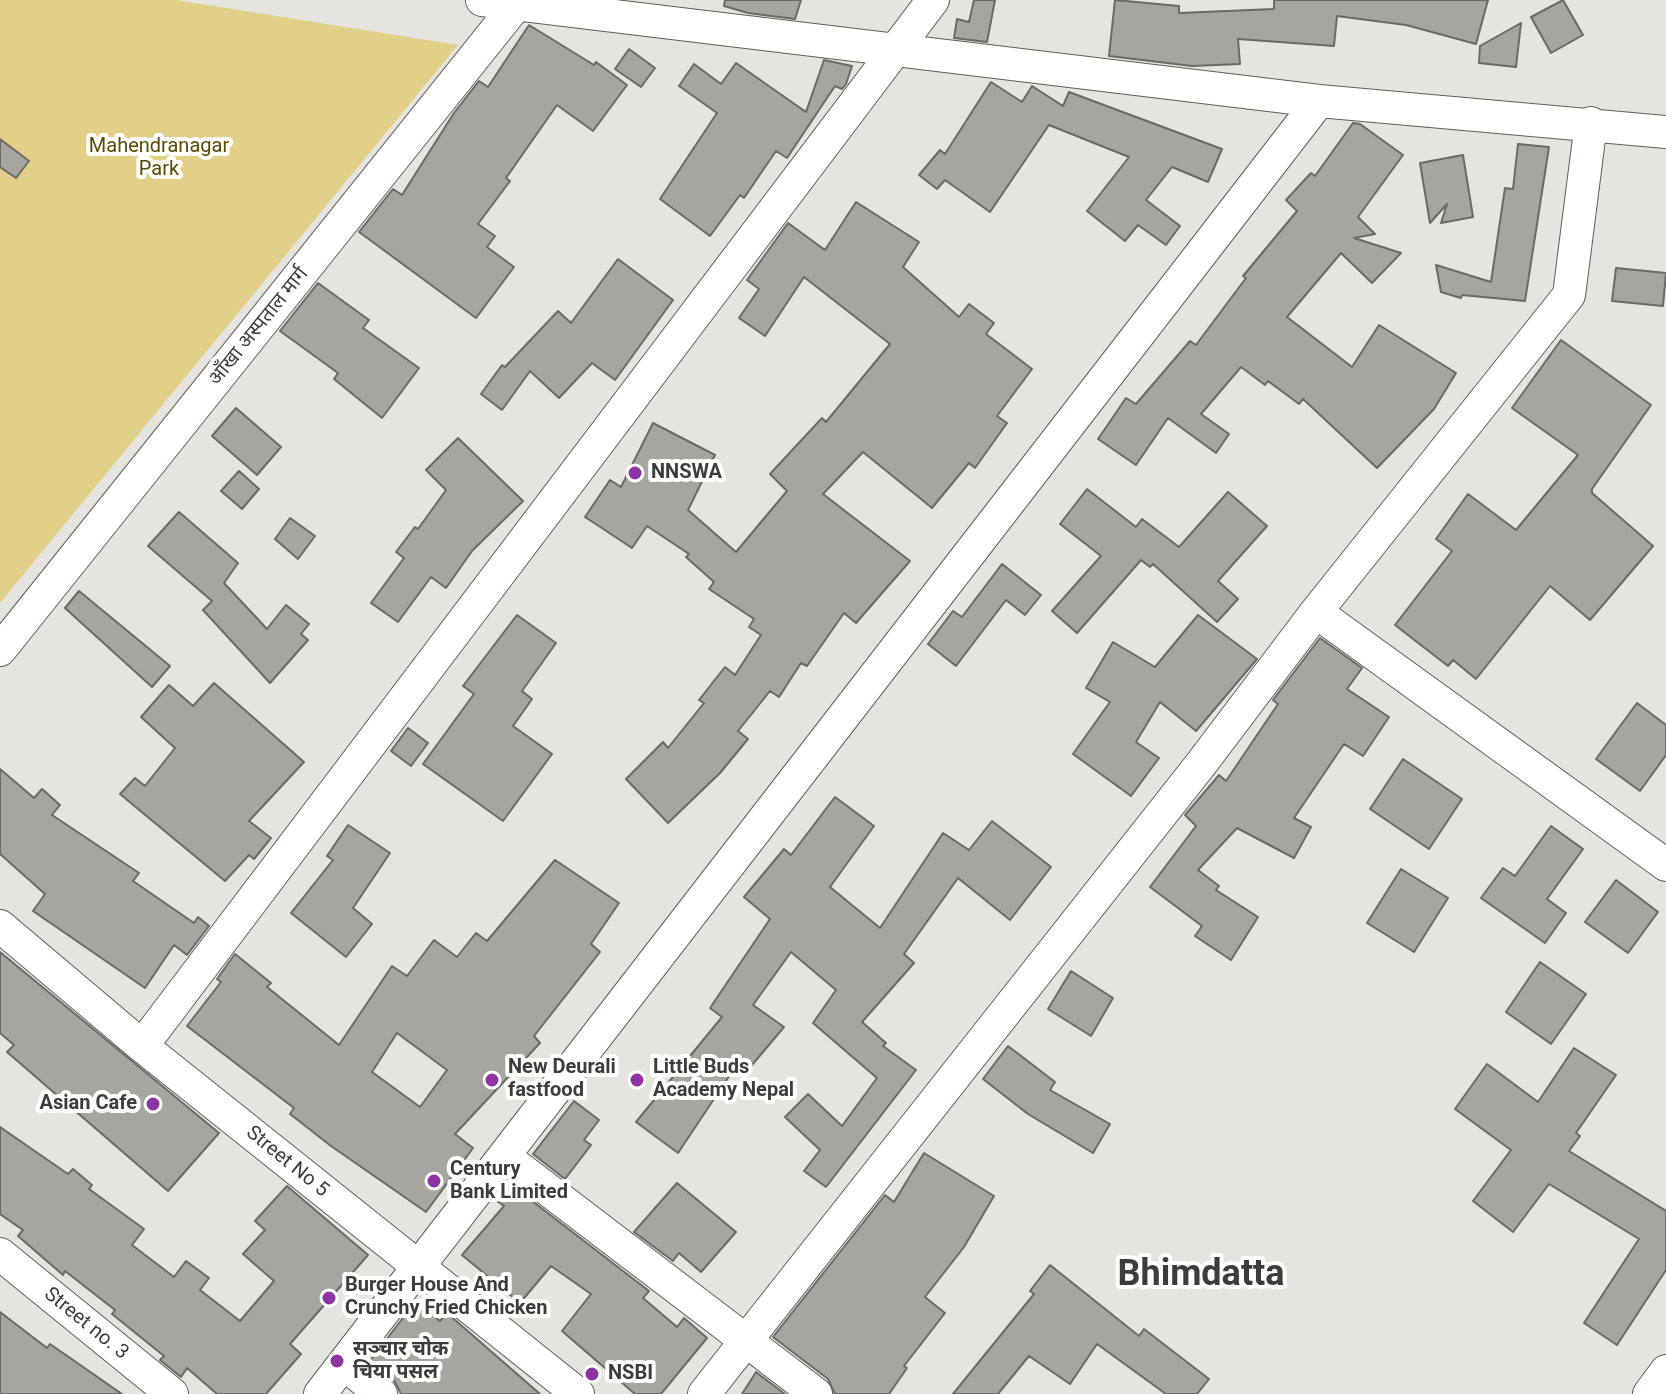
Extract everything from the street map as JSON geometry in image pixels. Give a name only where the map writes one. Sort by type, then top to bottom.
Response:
[{"type":"street","points":[[482,0],[519,2],[1319,101],[1666,132]]},
{"type":"street","points":[[142,1046],[933,0]]},
{"type":"street","name":"आँखा अस्पताल मार्ग","points":[[0,650],[519,2]]},
{"type":"street","points":[[320,1394],[1319,101]]},
{"type":"street","points":[[704,1394],[1201,764],[1316,612],[1569,295],[1591,123]]},
{"type":"street","points":[[1316,612],[1666,865]]},
{"type":"street","name":"Street No 5","points":[[0,926],[142,1046],[578,1394]]},
{"type":"street","points":[[505,1157],[816,1394]]},
{"type":"street","name":"Street no. 3","points":[[0,1254],[172,1394]]},
{"type":"street","points":[[344,1364],[381,1394]]},
{"type":"street","points":[[1649,1394],[1666,1371]]},
{"type":"green space","name":"Mahendranagar Park","points":[[0,0],[176,0],[458,45],[0,603]]},
{"type":"building","points":[[725,0],[801,0],[795,19],[748,13],[724,6]]},
{"type":"building","points":[[974,0],[995,0],[987,42],[954,38],[957,19],[969,22]]},
{"type":"building","points":[[1115,0],[1179,6],[1179,13],[1274,9],[1274,0],[1488,0],[1476,44],[1406,25],[1337,16],[1334,46],[1238,39],[1240,64],[1192,66],[1109,56]]},
{"type":"building","points":[[1563,0],[1583,35],[1551,53],[1531,17]]},
{"type":"building","points":[[1521,23],[1516,67],[1479,63],[1480,46]]},
{"type":"building","points":[[529,25],[594,65],[596,62],[627,85],[593,131],[557,105],[506,178],[510,181],[478,224],[495,236],[487,247],[514,267],[476,318],[359,232],[393,189],[402,195],[454,113],[479,81],[488,87]]},
{"type":"building","points":[[629,49],[655,68],[641,87],[615,69]]},
{"type":"building","points":[[824,60],[852,66],[846,84],[842,89],[835,86],[787,158],[776,151],[744,198],[740,195],[710,236],[660,199],[717,113],[679,86],[694,64],[721,84],[736,63],[806,112]]},
{"type":"building","points":[[991,82],[1022,102],[1032,86],[1063,106],[1069,92],[1222,149],[1208,182],[1172,167],[1146,200],[1180,226],[1166,245],[1138,225],[1125,241],[1087,211],[1129,157],[1049,125],[990,212],[945,180],[937,189],[919,175],[940,150],[945,154]]},
{"type":"building","points":[[1353,123],[1360,124],[1403,155],[1358,217],[1375,234],[1354,238],[1401,253],[1372,283],[1341,253],[1287,317],[1352,367],[1379,325],[1456,373],[1434,409],[1377,468],[1303,399],[1299,404],[1268,381],[1265,385],[1241,367],[1201,414],[1229,434],[1216,453],[1168,418],[1136,465],[1098,439],[1126,398],[1136,404],[1190,341],[1196,345],[1246,278],[1243,276],[1297,211],[1286,200],[1311,173],[1315,176]]},
{"type":"building","points":[[0,139],[29,161],[16,178],[0,167]]},
{"type":"building","points":[[1518,144],[1549,147],[1525,301],[1462,295],[1461,298],[1441,292],[1436,265],[1491,282],[1505,188],[1513,189]]},
{"type":"building","points":[[1463,155],[1473,217],[1441,223],[1447,204],[1430,223],[1420,163]]},
{"type":"building","points":[[856,202],[919,242],[903,267],[959,317],[969,304],[994,323],[986,334],[1032,369],[997,416],[1007,423],[975,468],[969,463],[932,508],[863,452],[823,494],[910,561],[856,623],[844,613],[807,666],[801,663],[779,697],[770,691],[738,731],[748,739],[720,773],[668,823],[626,779],[663,742],[668,748],[704,703],[699,700],[725,667],[735,675],[761,635],[749,627],[754,619],[709,589],[714,582],[686,557],[689,554],[647,526],[632,548],[585,517],[610,480],[621,487],[653,423],[715,455],[688,510],[736,552],[787,491],[770,474],[822,418],[826,422],[890,344],[804,277],[765,336],[739,318],[759,289],[747,280],[788,223],[825,250]]},
{"type":"building","points":[[618,259],[673,300],[615,380],[592,363],[559,398],[530,371],[502,410],[481,394],[502,365],[505,367],[558,311],[571,323]]},
{"type":"building","points":[[1616,268],[1666,273],[1663,306],[1612,301]]},
{"type":"building","points":[[318,283],[369,320],[363,328],[419,368],[382,418],[334,379],[338,373],[280,331]]},
{"type":"building","points":[[1561,340],[1651,405],[1592,493],[1653,546],[1590,620],[1550,586],[1476,679],[1453,660],[1448,666],[1395,625],[1452,551],[1436,539],[1468,494],[1516,530],[1578,455],[1512,408]]},
{"type":"building","points":[[236,408],[281,447],[257,475],[212,436]]},
{"type":"building","points":[[458,438],[523,501],[472,551],[446,588],[431,577],[398,622],[371,603],[404,558],[396,552],[415,527],[418,529],[446,490],[426,470]]},
{"type":"building","points":[[239,471],[259,489],[242,509],[221,491]]},
{"type":"building","points":[[1087,489],[1136,527],[1142,519],[1179,547],[1228,492],[1267,526],[1218,581],[1238,599],[1217,622],[1153,564],[1150,567],[1141,560],[1077,633],[1052,611],[1101,556],[1060,524]]},
{"type":"building","points":[[179,512],[238,563],[224,583],[267,629],[286,605],[309,624],[301,634],[308,640],[270,683],[203,610],[212,601],[148,546]]},
{"type":"building","points":[[290,518],[315,536],[298,559],[275,539]]},
{"type":"building","points":[[1002,564],[1041,595],[1025,615],[1006,600],[956,666],[928,644],[953,611],[962,617]]},
{"type":"building","points":[[79,591],[170,666],[152,687],[65,608]]},
{"type":"building","points":[[517,615],[556,643],[522,691],[532,699],[513,726],[552,754],[503,821],[423,764],[474,694],[463,686]]},
{"type":"building","points":[[1198,615],[1257,659],[1196,731],[1160,702],[1136,742],[1159,758],[1131,796],[1073,754],[1110,702],[1086,688],[1113,642],[1155,667]]},
{"type":"building","points":[[1320,638],[1362,668],[1347,689],[1389,717],[1363,756],[1344,744],[1294,818],[1311,827],[1294,858],[1237,828],[1198,870],[1219,886],[1216,890],[1258,917],[1231,960],[1195,936],[1202,926],[1150,887],[1196,826],[1185,815],[1219,775],[1226,781],[1278,704],[1273,700]]},
{"type":"building","points":[[214,683],[304,762],[249,821],[271,838],[254,859],[249,855],[225,881],[120,794],[135,778],[145,786],[175,748],[141,717],[169,685],[193,706]]},
{"type":"building","points":[[1637,703],[1666,725],[1666,755],[1640,791],[1596,759]]},
{"type":"building","points":[[408,728],[428,743],[411,766],[391,751]]},
{"type":"building","points":[[1403,759],[1462,799],[1429,849],[1370,809]]},
{"type":"building","points":[[0,769],[34,798],[42,789],[60,805],[52,815],[139,873],[133,881],[194,923],[198,917],[209,926],[187,955],[174,945],[145,988],[33,911],[45,894],[0,854]]},
{"type":"building","points":[[835,797],[874,826],[830,887],[880,928],[943,833],[969,850],[992,821],[1051,867],[1010,920],[958,878],[904,954],[914,963],[862,1022],[886,1043],[883,1046],[916,1070],[826,1187],[804,1171],[820,1150],[785,1117],[808,1094],[842,1126],[877,1078],[813,1023],[836,990],[791,952],[753,1005],[784,1027],[747,1071],[738,1063],[678,1153],[636,1122],[722,1017],[710,1008],[770,919],[744,897],[784,849],[791,855]]},
{"type":"building","points":[[348,825],[390,853],[353,908],[372,924],[346,957],[291,913],[333,860],[327,856]]},
{"type":"building","points":[[1551,826],[1583,849],[1547,899],[1566,913],[1545,943],[1481,898],[1503,868],[1515,876]]},
{"type":"building","points":[[555,860],[619,903],[591,944],[600,952],[534,1036],[540,1043],[455,1134],[473,1148],[426,1212],[331,1146],[290,1114],[294,1108],[187,1026],[221,982],[217,979],[235,954],[271,983],[267,987],[339,1045],[392,966],[407,976],[434,940],[457,957],[476,933],[487,941]],"holes":[[[397,1033],[447,1070],[420,1107],[372,1072]]]},
{"type":"building","points":[[1401,869],[1448,898],[1414,952],[1367,923]]},
{"type":"building","points":[[1616,880],[1658,912],[1628,953],[1585,922]]},
{"type":"building","points":[[0,952],[219,1133],[168,1191],[7,1052],[14,1045],[0,1033]]},
{"type":"building","points":[[1540,962],[1586,994],[1551,1044],[1506,1012]]},
{"type":"building","points":[[1071,971],[1113,998],[1091,1036],[1048,1009]]},
{"type":"building","points":[[1008,1046],[1055,1082],[1050,1090],[1110,1124],[1093,1153],[1028,1114],[983,1079]]},
{"type":"building","points":[[1574,1048],[1616,1075],[1576,1133],[1580,1136],[1569,1151],[1666,1211],[1666,1270],[1617,1345],[1584,1323],[1639,1239],[1549,1184],[1513,1232],[1473,1201],[1511,1150],[1455,1109],[1487,1064],[1538,1102]]},
{"type":"building","points":[[574,1101],[599,1120],[584,1140],[591,1145],[565,1179],[533,1154]]},
{"type":"building","points":[[0,1127],[68,1174],[73,1169],[92,1185],[89,1189],[144,1229],[132,1245],[174,1277],[186,1261],[209,1278],[200,1290],[240,1321],[274,1281],[243,1254],[265,1230],[255,1221],[287,1186],[368,1255],[290,1344],[301,1354],[266,1394],[217,1394],[187,1368],[181,1377],[160,1360],[164,1356],[112,1314],[115,1310],[65,1271],[63,1275],[18,1236],[23,1230],[0,1214]]},
{"type":"building","points":[[924,1153],[994,1196],[964,1247],[925,1297],[945,1313],[904,1366],[907,1368],[889,1394],[835,1394],[828,1379],[773,1337],[885,1195],[894,1202]]},
{"type":"building","points":[[677,1183],[736,1232],[701,1272],[679,1253],[673,1261],[634,1232]]},
{"type":"building","points":[[510,1184],[649,1291],[643,1298],[677,1327],[684,1318],[707,1338],[661,1394],[635,1394],[562,1331],[591,1294],[551,1266],[520,1303],[462,1255],[504,1206],[497,1201]]},
{"type":"building","points":[[1050,1265],[1139,1336],[1144,1329],[1209,1379],[1197,1394],[1166,1394],[1097,1344],[1070,1384],[1029,1356],[998,1394],[953,1394],[1034,1294],[1030,1291]]},
{"type":"building","points":[[415,1302],[440,1321],[447,1313],[540,1394],[401,1394],[394,1380],[370,1361]]},
{"type":"building","points":[[0,1312],[47,1348],[50,1344],[122,1394],[0,1394]]},
{"type":"building","points":[[756,1372],[785,1394],[742,1394]]},
{"type":"place","name":"NNSWA","points":[[635,473]]},
{"type":"place","name":"New Deurali fastfood","points":[[492,1080]]},
{"type":"place","name":"Little Buds Academy Nepal","points":[[637,1080]]},
{"type":"place","name":"Asian Cafe","points":[[153,1104]]},
{"type":"place","name":"Century Bank Limited","points":[[434,1181]]},
{"type":"place","name":"Burger House And Crunchy Fried Chicken","points":[[329,1298]]},
{"type":"place","name":"सञ्चार चोक चिया पसल","points":[[337,1361]]},
{"type":"place","name":"NSBI","points":[[592,1374]]},
{"type":"district","name":"Bhimdatta","points":[[1201,1276]]}]
